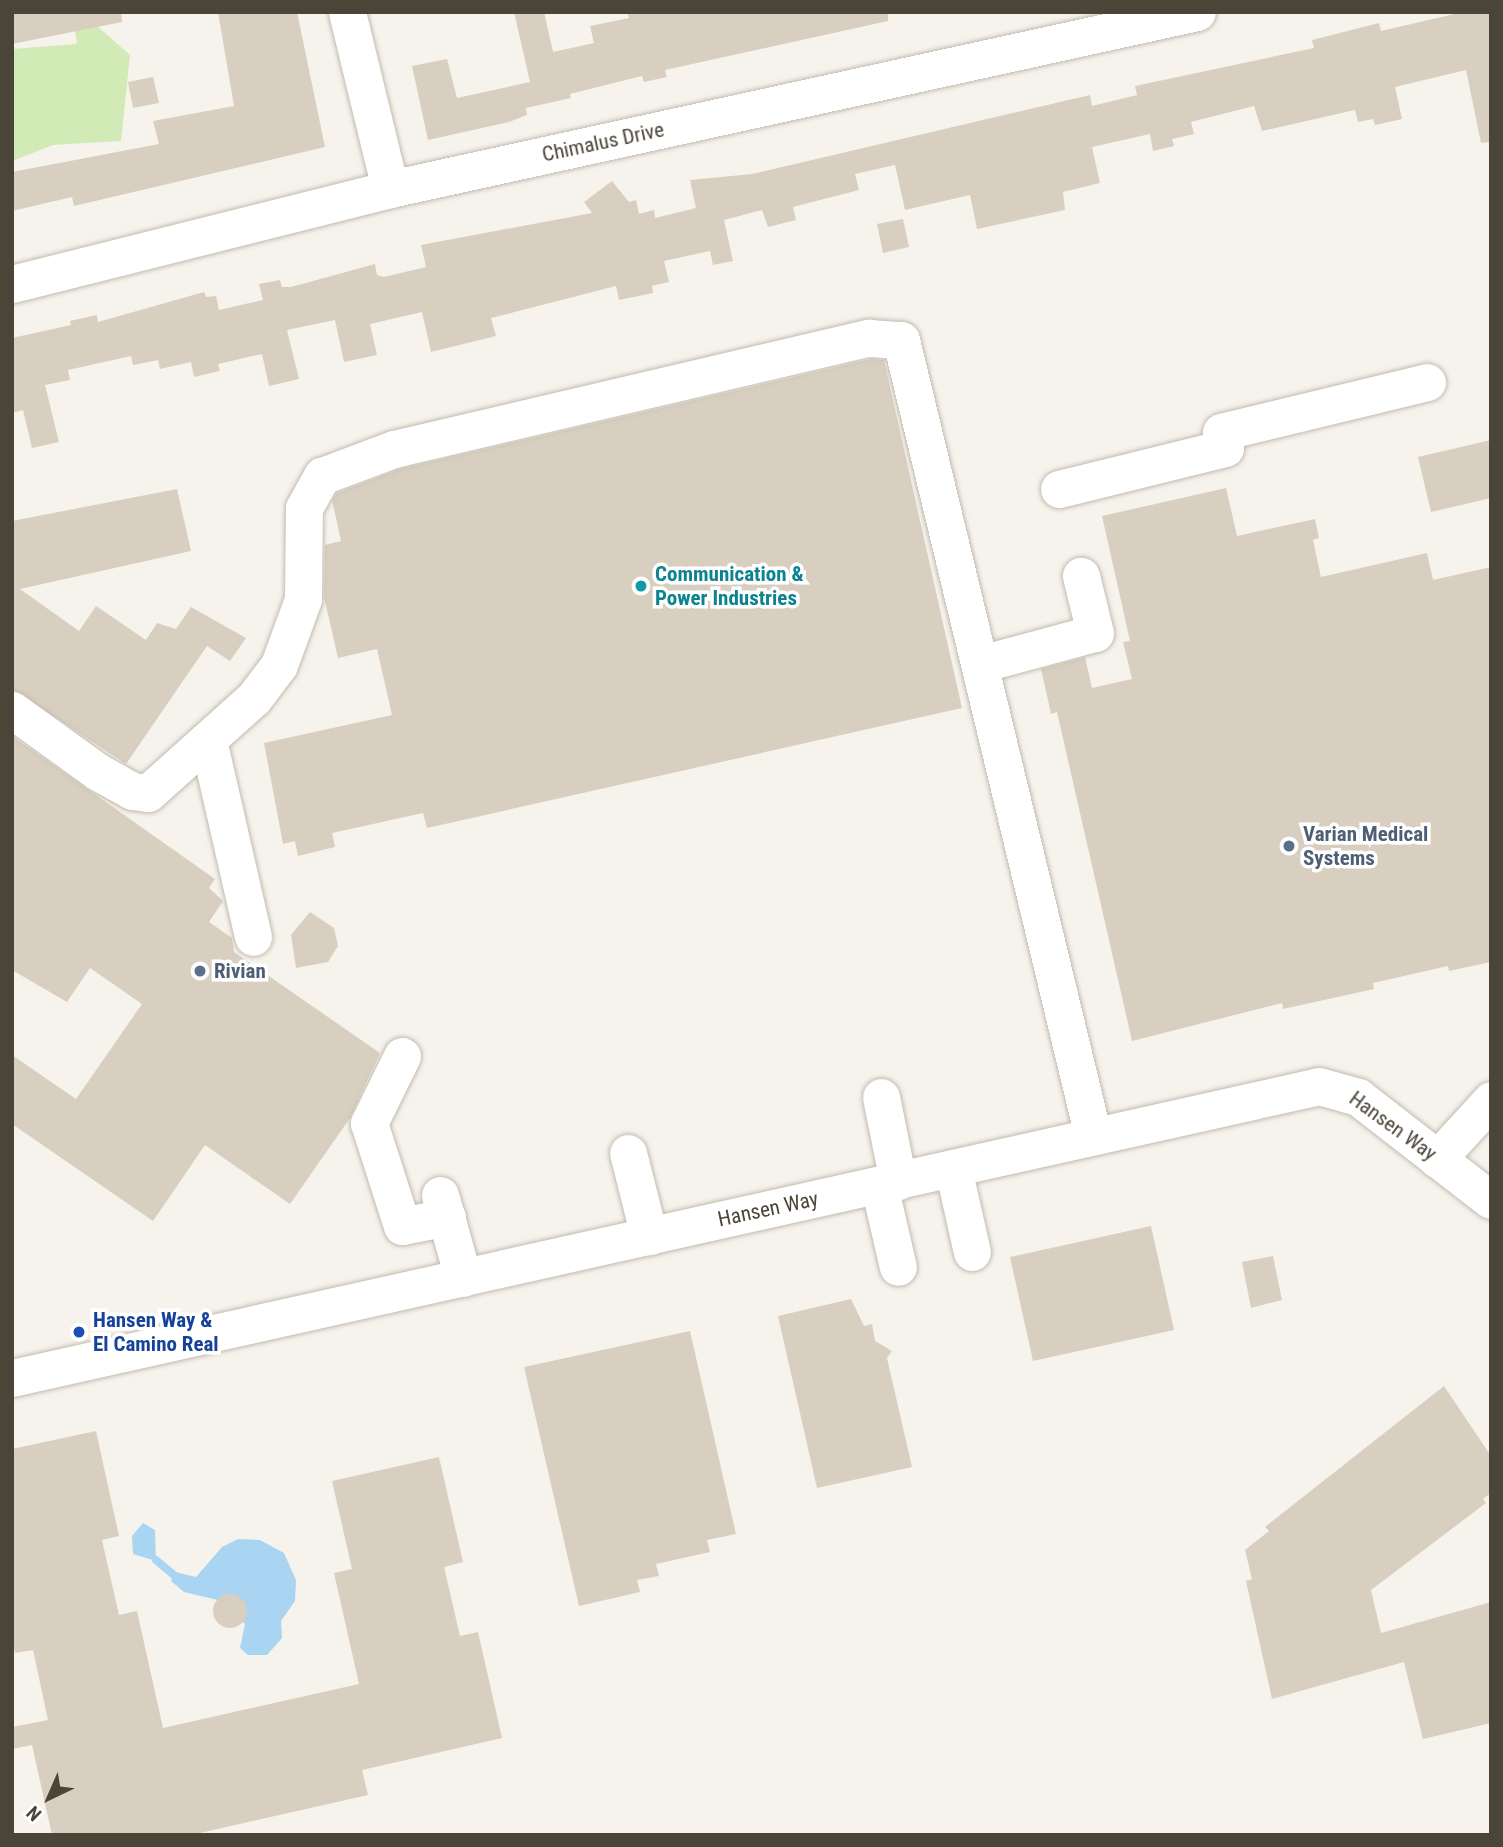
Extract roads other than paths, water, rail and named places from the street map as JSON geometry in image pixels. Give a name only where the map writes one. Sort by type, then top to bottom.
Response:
[{"type":"street","points":[[347,12],[390,189]]},
{"type":"street","name":"Chimalus Drive","points":[[12,284],[390,189],[1197,12]]},
{"type":"street","points":[[12,710],[132,791],[148,793],[254,698],[279,665],[297,625],[303,598],[304,508],[322,476],[394,449],[869,338],[901,340],[1093,1136]]},
{"type":"street","points":[[1059,489],[1225,448],[1221,432],[1427,382]]},
{"type":"street","points":[[980,664],[1095,633],[1081,576]]},
{"type":"street","points":[[208,740],[253,937]]},
{"type":"street","points":[[402,1056],[369,1123],[402,1226],[444,1206],[463,1278]]},
{"type":"street","name":"Hansen Way","points":[[12,1378],[1319,1086],[1358,1097],[1491,1200]]},
{"type":"street","points":[[881,1097],[898,1267]]},
{"type":"street","points":[[1437,1159],[1491,1100]]},
{"type":"street","points":[[628,1153],[649,1236]]},
{"type":"street","points":[[953,1168],[972,1252]]},
{"type":"water","points":[[143,1523],[155,1530],[156,1561],[133,1554],[132,1536]]},
{"type":"water","points":[[238,1539],[260,1540],[284,1553],[296,1580],[295,1601],[281,1621],[282,1638],[267,1655],[248,1655],[240,1648],[245,1624],[222,1601],[184,1592],[171,1581],[175,1572],[196,1577],[222,1547]]},
{"type":"waterway","points":[[156,1560],[174,1575]]},
{"type":"place","name":"Communication & Power Industries","points":[[641,586]]},
{"type":"place","name":"Varian Medical Systems","points":[[1289,846]]},
{"type":"place","name":"Rivian","points":[[200,971]]},
{"type":"place","name":"Hansen Way & El Camino Real","points":[[79,1332]]}]
